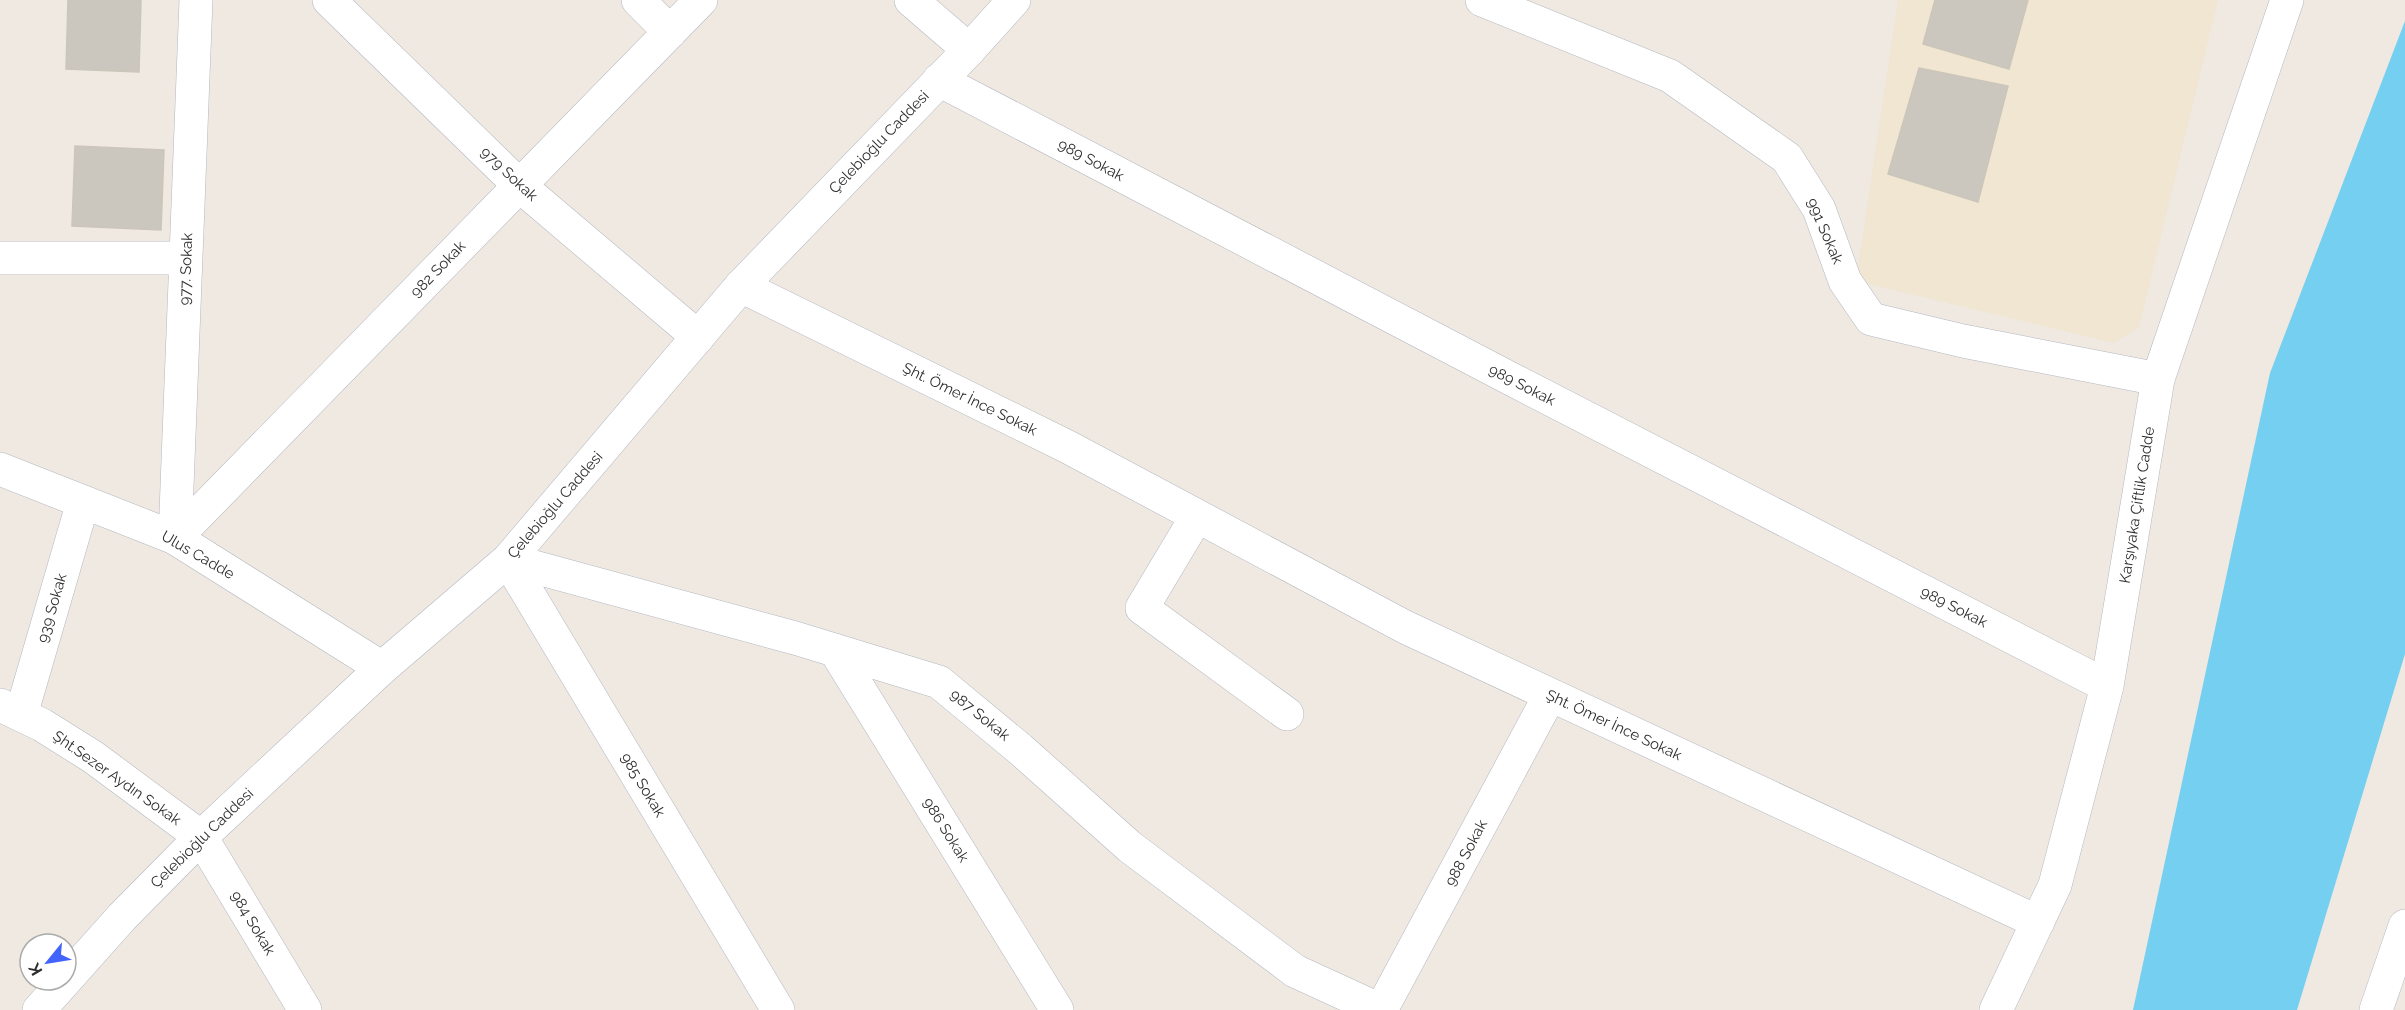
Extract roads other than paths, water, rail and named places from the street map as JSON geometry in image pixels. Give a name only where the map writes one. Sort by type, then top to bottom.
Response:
[{"type":"street","name":"977. Sokak","points":[[175,538],[196,0]]},
{"type":"street","name":"979 Sokak","points":[[329,0],[520,186],[698,337]]},
{"type":"street","points":[[638,0],[670,32]]},
{"type":"street","name":"982 Sokak","points":[[175,538],[701,0]]},
{"type":"street","points":[[911,0],[969,50]]},
{"type":"street","name":"Çelebioğlu Caddesi","points":[[39,1010],[122,917],[201,837],[382,668],[508,560],[741,286],[969,50],[1014,0]]},
{"type":"street","name":"991 Sokak","points":[[1482,0],[1670,76],[1787,158],[1819,209],[1845,281],[1871,319],[1963,341],[2158,379]]},
{"type":"street","name":"Karşıyaka Çiftlik Cadde","points":[[1996,1010],[2055,885],[2107,686],[2158,379],[2287,0]]},
{"type":"street","name":"989 Sokak","points":[[939,80],[1515,381],[2107,686]]},
{"type":"street","points":[[0,258],[186,258]]},
{"type":"street","name":"Şht. Ömer İnce Sokak","points":[[741,286],[1068,447],[1405,627],[2038,922]]},
{"type":"street","name":"Ulus Cadde","points":[[0,469],[175,538],[382,668]]},
{"type":"street","name":"939 Sokak","points":[[11,710],[83,502]]},
{"type":"street","points":[[1197,516],[1142,608],[1287,714]]},
{"type":"street","name":"987 Sokak","points":[[508,560],[939,682],[1020,749],[1130,847],[1295,971],[1381,1010]]},
{"type":"street","name":"985 Sokak","points":[[508,560],[778,1010]]},
{"type":"street","name":"986 Sokak","points":[[835,651],[1057,1010]]},
{"type":"street","name":"988 Sokak","points":[[1381,1010],[1550,695]]},
{"type":"street","name":"Şht.Sezer Aydın Sokak","points":[[11,710],[42,725],[93,757],[201,837]]},
{"type":"street","name":"984 Sokak","points":[[201,837],[304,1010]]},
{"type":"street","points":[[2376,1010],[2405,926]]},
{"type":"water","points":[[2405,21],[2405,654],[2297,1010],[2133,1010],[2270,373]]}]
